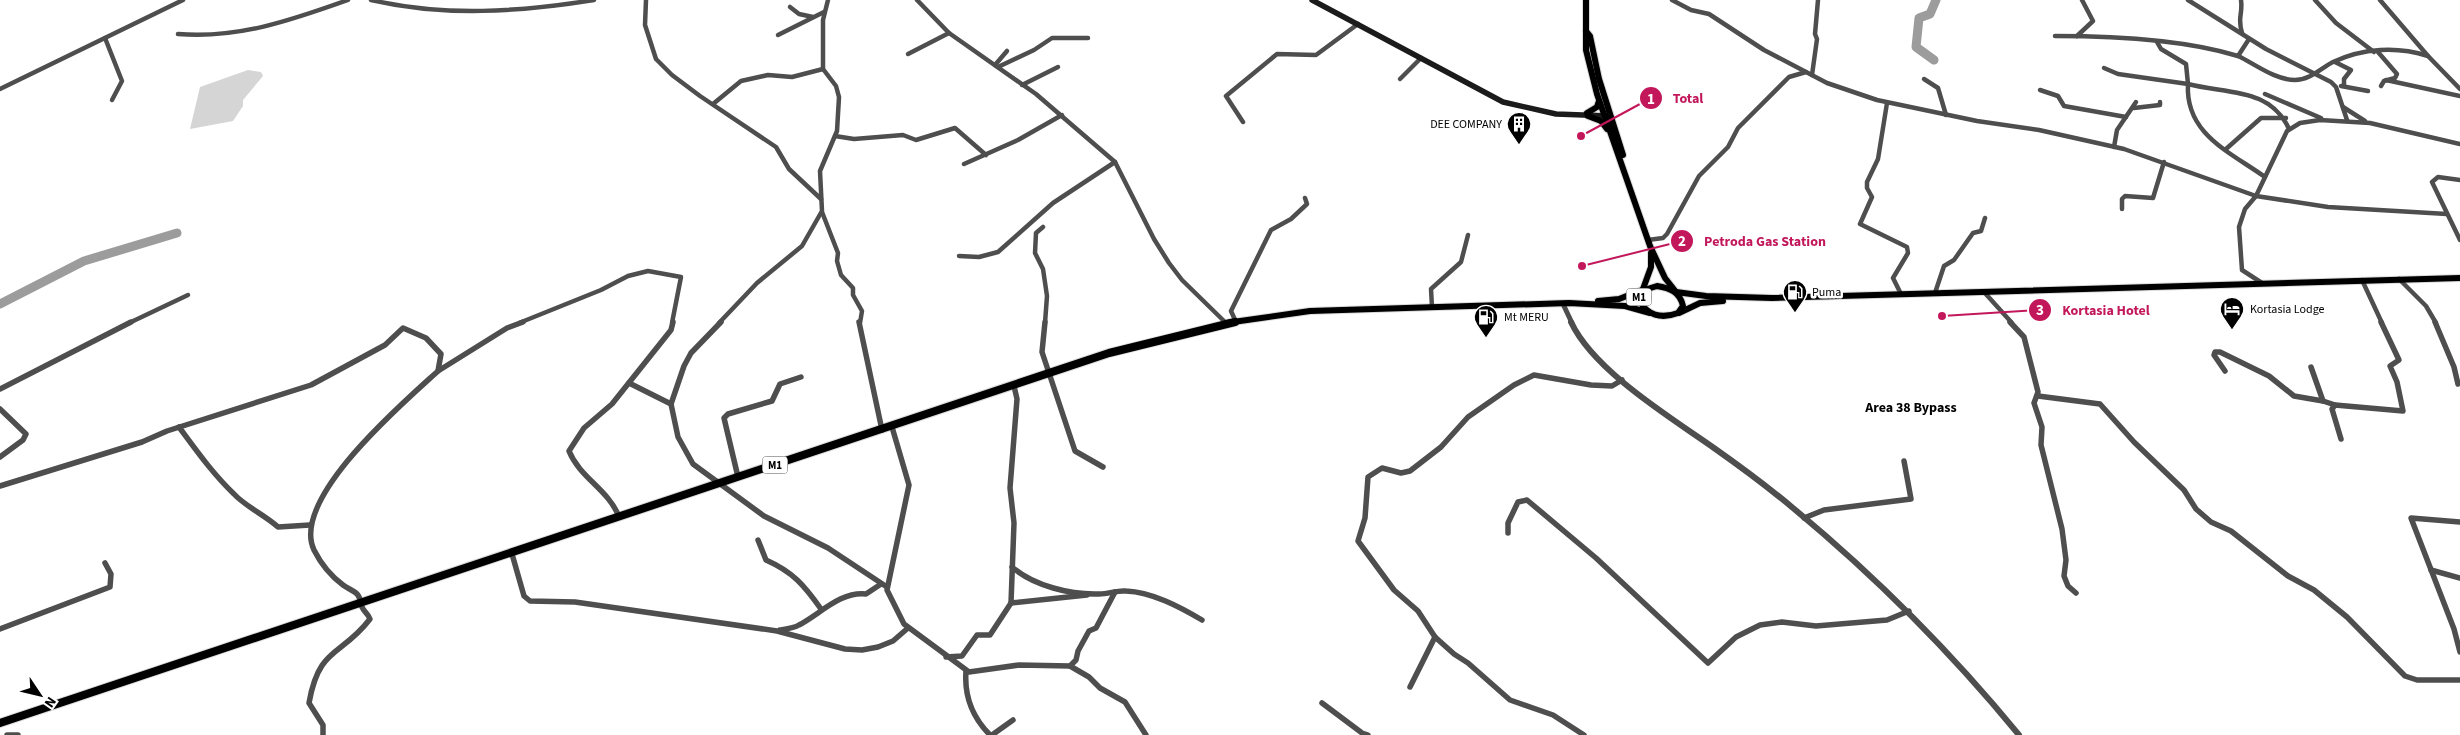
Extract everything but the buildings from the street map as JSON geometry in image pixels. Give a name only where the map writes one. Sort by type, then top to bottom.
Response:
[{"type":"main road","points":[[1312,0],[1503,102],[1553,114],[1607,114]]},
{"type":"main road","points":[[1586,0],[1586,30],[1584,36],[1586,50],[1599,101],[1607,114],[1626,165],[1625,172]]},
{"type":"main road","points":[[1586,30],[1590,36],[1610,135]]},
{"type":"main road","points":[[1587,114],[1597,107],[1599,101]]},
{"type":"main road","points":[[1587,114],[1603,124],[1610,135],[1625,172],[1649,243],[1665,278],[1683,303],[1678,313]]},
{"type":"main road","points":[[1643,289],[1651,267],[1649,243]]},
{"type":"main road","name":"M1","points":[[1566,303],[1624,306],[1665,317],[1700,303],[1772,298],[2460,278]]},
{"type":"main road","name":"M1","points":[[0,723],[1048,374],[1147,342],[1226,323],[1310,311],[1566,303],[1619,299],[1643,289],[1657,286],[1695,296],[1772,298]]},
{"type":"main road","name":"M1","points":[[1643,289],[1639,296],[1639,301],[1650,313]]},
{"type":"street","points":[[0,89],[183,0]]},
{"type":"street","points":[[178,34],[201,35],[245,31],[295,18],[348,0]]},
{"type":"street","points":[[371,0],[407,8],[454,10],[518,9],[594,0]]},
{"type":"street","points":[[646,0],[645,25],[656,59],[677,79],[776,147],[789,169],[821,199]]},
{"type":"street","points":[[828,0],[824,12],[823,69],[838,93],[838,126],[820,171],[822,211],[838,253],[837,261],[841,275],[853,288],[853,295],[862,310],[859,320],[882,430]]},
{"type":"street","points":[[917,0],[949,33],[1062,115],[1116,162],[1154,239],[1170,263],[1182,280],[1226,323]]},
{"type":"street","points":[[1672,0],[1690,10],[1709,14],[1764,50],[1837,87],[1887,103],[2039,130],[2114,147],[2164,162],[2256,196],[2328,206],[2447,214]]},
{"type":"street","points":[[1812,75],[1817,39],[1815,34],[1818,0]]},
{"type":"street","points":[[2077,36],[2093,21],[2082,0]]},
{"type":"street","points":[[2188,0],[2288,62],[2316,74],[2336,86],[2368,91]]},
{"type":"street","points":[[2241,0],[2242,9],[2238,21],[2243,34]]},
{"type":"street","points":[[2317,0],[2337,25],[2362,40],[2393,66],[2397,74],[2395,78],[2386,80],[2381,86]]},
{"type":"street","points":[[2380,0],[2428,56],[2460,89]]},
{"type":"street","points":[[790,7],[800,14],[813,17]]},
{"type":"street","points":[[778,35],[824,12]]},
{"type":"street","points":[[1243,122],[1226,96],[1252,73],[1277,54],[1316,54],[1358,24]]},
{"type":"street","points":[[908,54],[949,33]]},
{"type":"street","points":[[996,66],[1034,50],[1038,45],[1056,36],[1088,38]]},
{"type":"street","points":[[2055,36],[2157,42],[2212,48],[2238,56],[2289,79],[2316,74],[2335,62],[2355,54],[2410,50],[2428,56]]},
{"type":"street","points":[[105,38],[122,79],[117,93],[112,100]]},
{"type":"street","points":[[2238,56],[2249,38]]},
{"type":"street","points":[[2157,42],[2161,49],[2188,67],[2187,99],[2194,120],[2226,149],[2265,176]]},
{"type":"street","points":[[996,66],[1007,51]]},
{"type":"street","points":[[1400,79],[1421,58]]},
{"type":"street","points":[[2335,62],[2351,70],[2344,80],[2344,86]]},
{"type":"street","points":[[1022,85],[1058,68]]},
{"type":"street","points":[[2104,68],[2118,74],[2188,84],[2270,102],[2286,118],[2289,129]]},
{"type":"street","points":[[713,104],[741,81],[768,75],[792,77],[823,69]]},
{"type":"street","points":[[1649,243],[1663,238],[1667,234],[1699,176],[1728,148],[1738,128],[1789,77],[1806,72]]},
{"type":"street","points":[[1924,79],[1931,80],[1938,86],[1946,115]]},
{"type":"street","points":[[2386,80],[2460,96]]},
{"type":"street","points":[[2336,86],[2346,120]]},
{"type":"street","points":[[2040,90],[2058,96],[2064,106],[2126,117]]},
{"type":"street","points":[[2265,94],[2324,118]]},
{"type":"street","points":[[2114,147],[2116,130],[2126,117],[2131,114],[2136,102]]},
{"type":"street","points":[[2134,108],[2160,105],[2160,102]]},
{"type":"street","points":[[1887,103],[1878,159],[1867,182],[1867,188],[1872,197],[1860,224],[1907,247],[1908,253],[1893,278],[1901,294]]},
{"type":"street","points":[[2343,106],[2361,119],[2380,126]]},
{"type":"street","points":[[964,164],[1018,140],[1062,115]]},
{"type":"street","points":[[2226,149],[2261,118],[2286,118]]},
{"type":"street","points":[[2263,283],[2242,270],[2239,227],[2245,209],[2256,196],[2289,129],[2299,122],[2324,118],[2380,126],[2460,144]]},
{"type":"street","points":[[835,136],[854,140],[903,135],[916,140],[955,128],[986,155]]},
{"type":"street","points":[[960,256],[979,257],[998,252],[1053,203],[1116,162]]},
{"type":"street","points":[[2122,209],[2122,199],[2125,196],[2153,198],[2164,162]]},
{"type":"street","points":[[2460,180],[2438,177],[2432,182],[2460,240]]},
{"type":"street","points":[[1236,322],[1231,311],[1271,230],[1291,219],[1307,204],[1306,198]]},
{"type":"street","points":[[822,211],[802,246],[757,283],[691,353],[684,366],[671,404],[678,437],[686,454],[698,469],[764,516],[828,548],[884,586],[904,624],[966,671],[1019,665],[1070,666],[1088,677],[1100,688],[1125,702],[1146,735]]},
{"type":"street","points":[[1935,293],[1944,266],[1954,260],[1973,233],[1981,231],[1985,218]]},
{"type":"street","points":[[1043,227],[1036,233],[1035,243],[1035,253],[1043,270],[1046,296],[1042,352],[1075,450],[1103,467]]},
{"type":"street","points":[[1432,307],[1431,289],[1461,262],[1468,236]]},
{"type":"street","points":[[323,735],[323,725],[310,707],[311,693],[317,671],[323,662],[370,619],[368,613],[362,609],[357,594],[336,580],[324,565],[311,543],[310,525],[324,494],[362,444],[438,371],[507,328],[601,290],[628,276],[648,271],[681,277],[671,330],[604,412],[584,428],[569,451],[590,482],[617,506],[620,517]]},
{"type":"street","points":[[2399,279],[2426,306],[2433,317],[2454,366],[2458,384]]},
{"type":"street","points":[[2225,371],[2214,355],[2215,352],[2220,352],[2267,376],[2287,388],[2294,396],[2335,405],[2351,405],[2396,412],[2403,411],[2397,382],[2390,366],[2399,360],[2362,280]]},
{"type":"street","points":[[1984,292],[2024,338],[2038,396],[2034,403],[2042,427],[2041,445],[2062,529],[2066,560],[2064,576],[2068,586],[2076,593]]},
{"type":"street","points":[[0,389],[156,309],[188,295]]},
{"type":"street","points":[[1566,303],[1568,318],[1590,347],[1622,380],[1753,476],[1804,518],[1909,611],[1960,663],[2019,735]]},
{"type":"street","points":[[0,486],[142,442],[179,427],[311,385],[385,346],[403,328],[426,338],[440,351],[442,357],[438,371]]},
{"type":"street","points":[[2311,368],[2323,401]]},
{"type":"street","points":[[1584,735],[1553,715],[1510,700],[1435,637],[1422,616],[1394,590],[1359,545],[1359,536],[1365,518],[1366,488],[1370,474],[1382,468],[1401,473],[1410,471],[1441,447],[1468,417],[1527,377],[1544,376],[1580,384],[1602,386],[1612,386],[1622,380]]},
{"type":"street","points":[[738,477],[724,418],[728,414],[772,401],[776,397],[778,386],[782,382],[801,377]]},
{"type":"street","points":[[629,383],[671,404]]},
{"type":"street","points":[[946,657],[962,656],[977,636],[990,635],[1000,623],[1004,612],[1011,603],[1014,523],[1010,488],[1017,399],[1014,386]]},
{"type":"street","points":[[2038,396],[2100,404],[2134,442],[2184,490],[2196,509],[2211,522],[2231,531],[2288,576],[2314,590],[2347,618],[2405,676],[2417,680],[2460,680]]},
{"type":"street","points":[[2335,405],[2332,409],[2341,439]]},
{"type":"street","points":[[0,409],[26,434],[23,440],[0,457]]},
{"type":"street","points":[[179,427],[210,469],[240,500],[265,514],[278,527],[310,525]]},
{"type":"street","points":[[884,586],[908,485],[892,427]]},
{"type":"street","points":[[1804,518],[1824,510],[1912,499],[1904,461]]},
{"type":"street","points":[[1508,533],[1508,524],[1518,502],[1527,500],[1596,558],[1708,663],[1736,638],[1760,624],[1782,622],[1816,626],[1887,620],[1909,611]]},
{"type":"street","points":[[2460,522],[2411,518],[2460,652]]},
{"type":"street","points":[[758,540],[766,560],[780,566],[802,582],[821,609]]},
{"type":"street","points":[[512,554],[524,596],[530,602],[575,602],[777,631],[808,638],[833,648],[870,650],[891,644],[908,628]]},
{"type":"street","points":[[0,629],[110,587],[111,574],[105,563]]},
{"type":"street","points":[[1012,567],[1023,576],[1058,588],[1098,595]]},
{"type":"street","points":[[2431,570],[2460,578]]},
{"type":"street","points":[[777,631],[798,626],[821,609],[857,593],[866,594],[884,586]]},
{"type":"street","points":[[1011,603],[1130,591],[1161,601],[1202,620]]},
{"type":"street","points":[[1070,666],[1076,660],[1078,651],[1090,631],[1096,628],[1115,592]]},
{"type":"street","points":[[1410,687],[1435,637]]},
{"type":"street","points":[[966,671],[965,683],[970,707],[981,727],[991,735],[1013,720]]},
{"type":"street","points":[[1322,703],[1362,733],[1368,735]]},
{"type":"street","points":[[7,735],[16,733],[18,735]]},
{"type":"shaded area","points":[[248,70],[261,72],[263,76],[243,100],[243,106],[233,121],[190,129],[200,87]]},
{"type":"waterway","points":[[1934,60],[1916,47],[1919,18],[1930,14],[1936,0]]},
{"type":"waterway","points":[[0,304],[84,261],[177,233]]},
{"type":"place","name":"Total","points":[[1581,136]]},
{"type":"place","name":"DEE COMPANY","points":[[1519,145]]},
{"type":"place","name":"Petroda Gas Station","points":[[1582,266]]},
{"type":"place","name":"Puma","points":[[1795,313]]},
{"type":"place","name":"Kortasia Hotel","points":[[1942,316]]},
{"type":"place","name":"Kortasia Lodge","points":[[2232,330]]},
{"type":"place","name":"Mt MERU","points":[[1486,338]]},
{"type":"district","name":"Area 38 Bypass","points":[[1911,407]]}]
